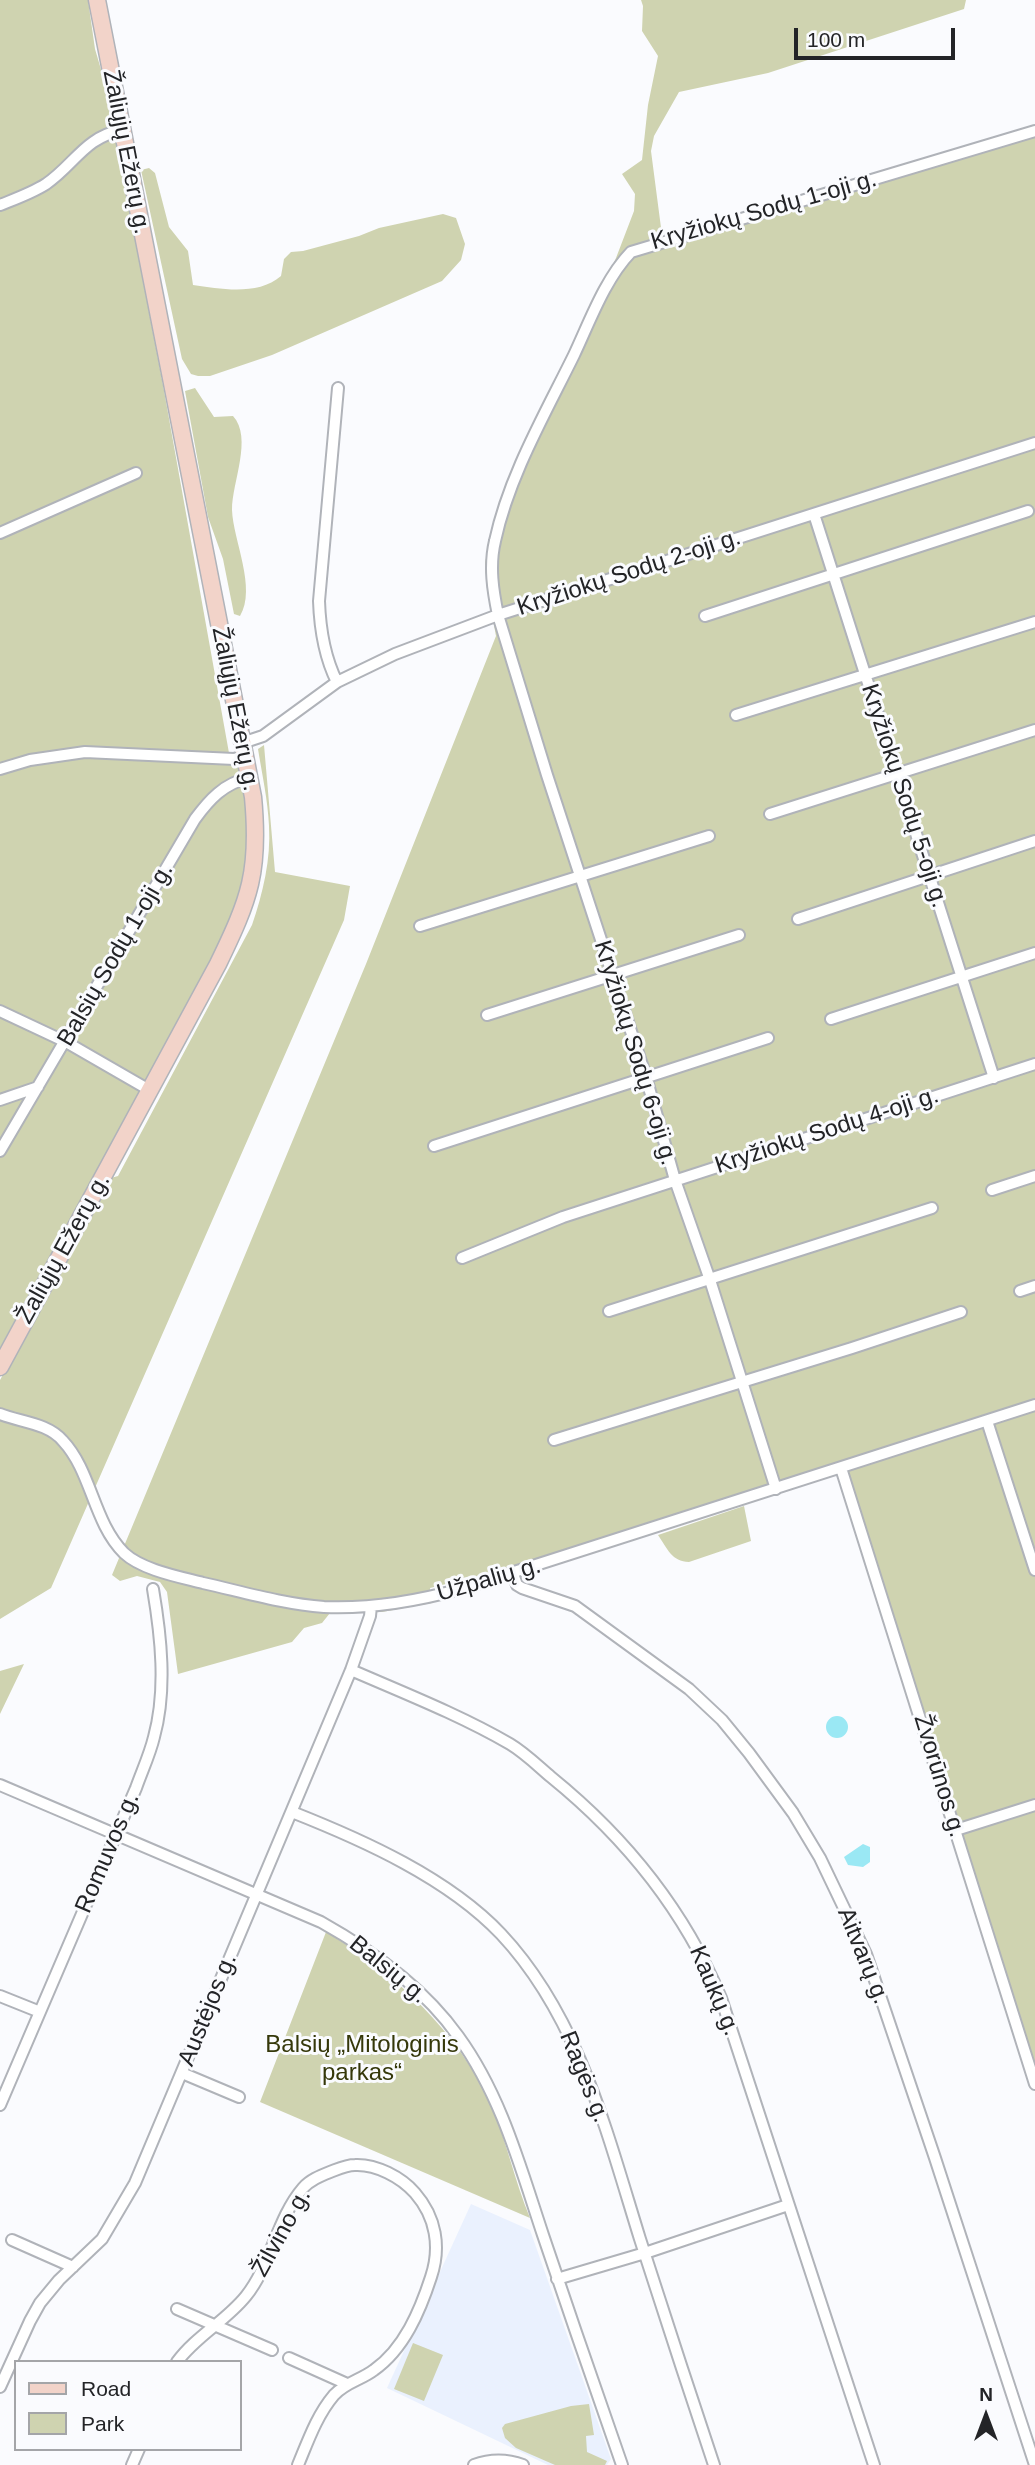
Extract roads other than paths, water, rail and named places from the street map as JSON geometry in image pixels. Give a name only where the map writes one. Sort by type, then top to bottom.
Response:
[{"type":"main road","name":"Žaliųjų Ežerų g.","points":[[0,1367],[218,964],[248,894],[256,848],[253,797],[97,0]]},
{"type":"street","points":[[0,205],[47,183],[102,135],[122,130]]},
{"type":"street","name":"Kryžiokų Sodų 1-oji g.","points":[[498,615],[493,590],[494,544],[513,484],[602,296],[631,252],[1035,131]]},
{"type":"street","points":[[337,682],[326,656],[321,634],[319,601],[338,388]]},
{"type":"street","name":"Kryžiokų Sodų 2-oji g.","points":[[243,750],[337,682],[395,654],[498,615],[1035,443]]},
{"type":"street","points":[[0,533],[136,473]]},
{"type":"street","points":[[705,616],[1028,511]]},
{"type":"street","name":"Kryžiokų Sodų 5-oji g.","points":[[814,514],[994,1078]]},
{"type":"street","name":"Kryžiokų Sodų 6-oji g.","points":[[498,615],[646,1077],[675,1180],[710,1280],[776,1489]]},
{"type":"street","points":[[736,715],[1035,622]]},
{"type":"street","points":[[770,814],[1035,730]]},
{"type":"street","points":[[0,769],[50,756],[85,752],[234,760],[243,750]]},
{"type":"street","name":"Balsių Sodų 1-oji g.","points":[[0,1151],[195,819],[214,795],[233,782],[249,778]]},
{"type":"street","points":[[420,926],[709,836]]},
{"type":"street","points":[[798,919],[1035,841]]},
{"type":"street","points":[[487,1015],[739,935]]},
{"type":"street","points":[[831,1019],[1035,953]]},
{"type":"street","points":[[0,1010],[65,1042],[151,1091]]},
{"type":"street","points":[[434,1146],[768,1038]]},
{"type":"street","name":"Kryžiokų Sodų 4-oji g.","points":[[463,1258],[563,1217],[1035,1064]]},
{"type":"street","points":[[0,1100],[38,1087]]},
{"type":"street","points":[[992,1190],[1035,1176]]},
{"type":"street","points":[[608,1311],[932,1208]]},
{"type":"street","points":[[1020,1291],[1035,1286]]},
{"type":"street","points":[[554,1440],[961,1312]]},
{"type":"street","name":"Užpalių g.","points":[[0,1414],[39,1425],[63,1440],[79,1466],[102,1521],[125,1553],[154,1569],[286,1601],[323,1606],[371,1606],[437,1596],[513,1574],[1035,1405]]},
{"type":"street","points":[[987,1421],[1035,1570]]},
{"type":"street","name":"Žvorūnos g.","points":[[841,1468],[1035,2084]]},
{"type":"street","name":"Aitvarų g.","points":[[513,1574],[517,1585],[522,1588],[575,1606],[689,1689],[722,1720],[750,1753],[793,1812],[820,1858],[866,1954],[1034,2465]]},
{"type":"street","name":"Romuvos g.","points":[[0,2105],[154,1738],[161,1671],[153,1589]]},
{"type":"street","name":"Austėjos g.","points":[[0,2388],[40,2303],[102,2239],[135,2183],[351,1670],[371,1606]]},
{"type":"street","name":"Kaukų g.","points":[[351,1670],[477,1726],[513,1746],[570,1792],[625,1846],[676,1911],[695,1942],[721,1998],[874,2465]]},
{"type":"street","name":"Balsių g.","points":[[0,1785],[321,1922],[366,1950],[414,1988],[457,2034],[475,2061],[507,2127],[622,2465]]},
{"type":"street","points":[[956,1830],[1035,1805]]},
{"type":"street","name":"Ragės g.","points":[[292,1812],[372,1847],[452,1892],[499,1933],[550,1998],[585,2074],[607,2132],[714,2465]]},
{"type":"street","points":[[0,1996],[40,2012]]},
{"type":"street","points":[[182,2073],[239,2096]]},
{"type":"street","name":"Žilvino g.","points":[[179,2360],[246,2296],[256,2282],[295,2200],[304,2187],[316,2178],[347,2165],[366,2164],[404,2183],[423,2204],[436,2235],[432,2276],[419,2310],[394,2353],[362,2378],[347,2384],[325,2407],[298,2465]]},
{"type":"street","points":[[558,2279],[788,2205]]},
{"type":"street","points":[[12,2240],[73,2267]]},
{"type":"street","points":[[177,2309],[272,2350]]},
{"type":"street","points":[[289,2358],[347,2384]]},
{"type":"street","points":[[474,2465],[491,2460],[505,2460],[523,2465]]},
{"type":"water","points":[[837,1716],[847,1723],[848,1727],[841,1737],[837,1738],[827,1731],[826,1727],[833,1717]]},
{"type":"water","points":[[863,1844],[870,1847],[870,1862],[863,1867],[848,1865],[844,1857]]},
{"type":"park label","name":"Balsių „Mitologinis parkas“","points":[[362,2059]]}]
